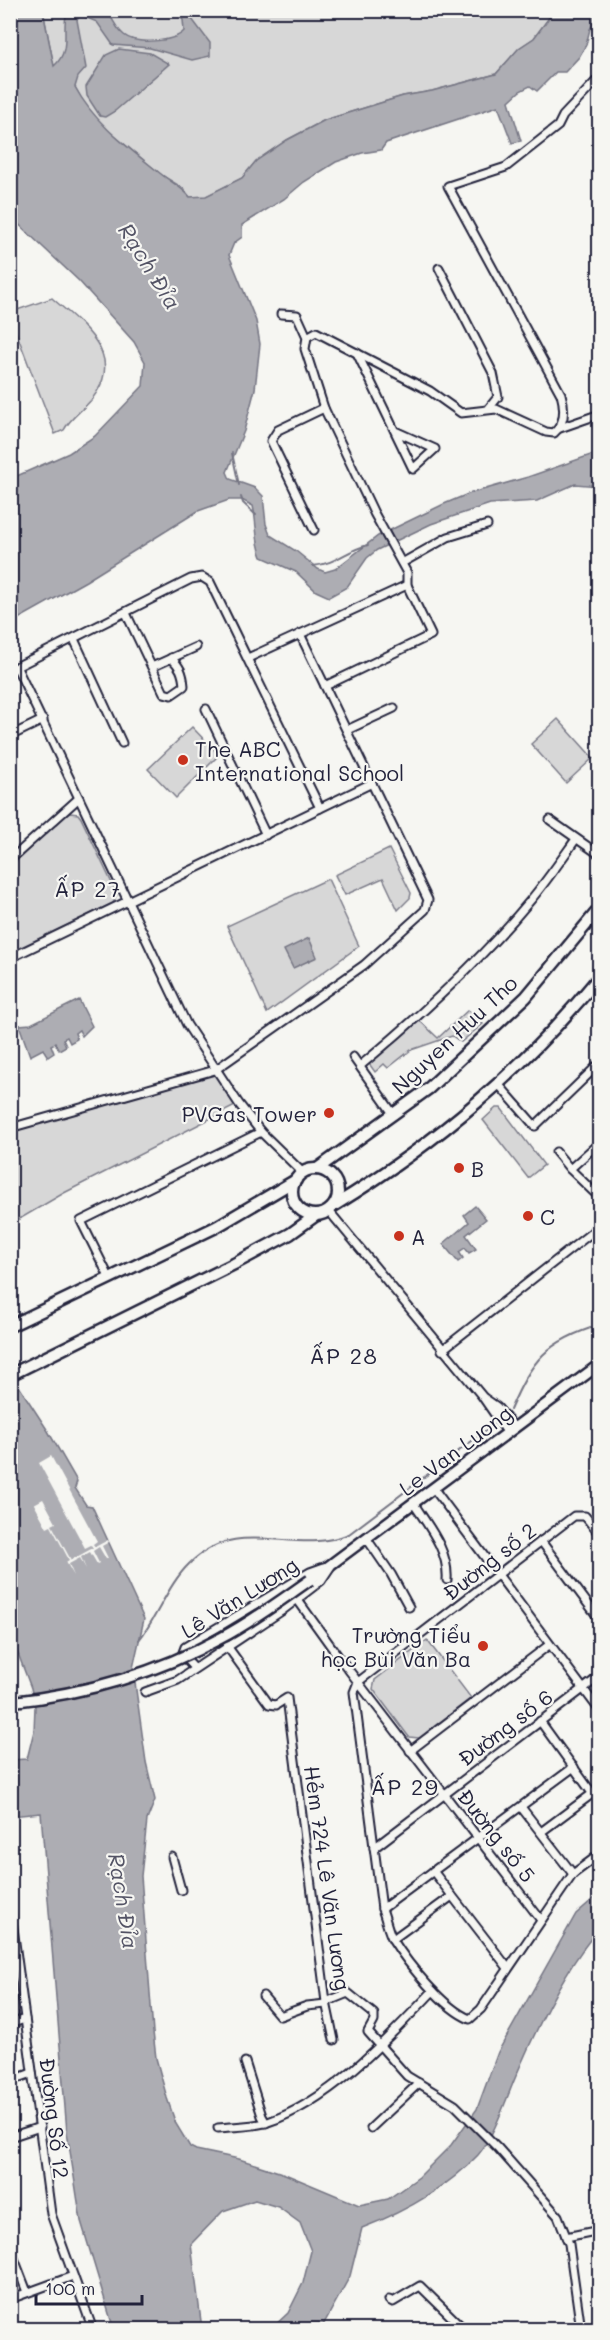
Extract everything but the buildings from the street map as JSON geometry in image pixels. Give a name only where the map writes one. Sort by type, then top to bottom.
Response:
[{"type":"main road","name":"Nguyen Huu Tho","points":[[317,1169],[428,1089],[526,997],[600,908]]},
{"type":"main road","points":[[10,1375],[290,1234],[403,1161],[499,1085],[570,1012],[600,976]]},
{"type":"main road","points":[[10,1326],[216,1227],[299,1176],[317,1169],[325,1171],[336,1182],[339,1190],[332,1208]]},
{"type":"main road","points":[[299,1176],[293,1186],[294,1200],[302,1211],[315,1216]]},
{"type":"main road","name":"Le Van Luong","points":[[10,1702],[99,1686],[179,1658],[223,1637],[310,1580],[367,1539],[600,1364]]},
{"type":"street","points":[[560,428],[564,420],[561,394],[448,186],[506,167],[558,126],[563,116],[600,77]]},
{"type":"street","points":[[439,268],[493,373],[498,397],[489,408]]},
{"type":"street","points":[[281,314],[297,315],[307,337],[305,349],[324,408],[374,513],[407,573],[407,585],[431,635],[325,686]]},
{"type":"street","points":[[307,337],[316,332],[357,352],[430,391],[461,413],[470,414],[489,408],[496,409],[546,432],[554,433],[560,428],[600,414]]},
{"type":"street","points":[[357,352],[412,469],[435,449],[395,432]]},
{"type":"street","points":[[314,530],[272,441],[278,430],[324,408]]},
{"type":"street","points":[[402,563],[448,537],[487,525]]},
{"type":"street","points":[[299,1176],[261,1132],[215,1070],[187,1025],[43,720],[14,669],[191,579],[202,577],[210,582],[320,808]]},
{"type":"street","points":[[248,658],[407,585]]},
{"type":"street","points":[[126,613],[164,693],[171,695],[184,686],[179,665],[171,658]]},
{"type":"street","points":[[10,1128],[215,1070],[364,965],[425,910],[428,900],[300,634]]},
{"type":"street","points":[[74,639],[122,742]]},
{"type":"street","points":[[152,667],[196,647]]},
{"type":"street","points":[[347,730],[394,708]]},
{"type":"street","points":[[206,709],[266,835]]},
{"type":"street","points":[[10,736],[43,720]]},
{"type":"street","points":[[10,958],[372,783]]},
{"type":"street","points":[[10,860],[79,798]]},
{"type":"street","points":[[550,820],[600,855]]},
{"type":"street","points":[[360,1066],[414,1021],[480,954],[529,902],[576,839]]},
{"type":"street","points":[[353,1057],[394,1114]]},
{"type":"street","points":[[499,1085],[535,1126],[600,1063]]},
{"type":"street","points":[[109,1277],[81,1221],[261,1132]]},
{"type":"street","points":[[570,1169],[600,1142]]},
{"type":"street","points":[[556,1152],[600,1198]]},
{"type":"street","points":[[332,1208],[442,1350],[511,1430]]},
{"type":"street","points":[[442,1350],[600,1226]]},
{"type":"street","points":[[434,1489],[600,1711]]},
{"type":"street","points":[[414,1504],[442,1551],[448,1568],[447,1580]]},
{"type":"street","name":"Đường số 2","points":[[358,1682],[574,1516],[585,1516],[600,1535]]},
{"type":"street","points":[[367,1539],[410,1607]]},
{"type":"street","points":[[541,1541],[600,1620]]},
{"type":"street","name":"Le Van Luong","points":[[145,1692],[171,1683],[297,1599],[321,1581],[332,1564]]},
{"type":"street","name":"Lê Văn Lương","points":[[194,1668],[182,1655],[185,1647],[310,1572],[332,1564]]},
{"type":"street","name":"Đường số 5","points":[[297,1599],[541,1920]]},
{"type":"street","points":[[411,1751],[549,1645]]},
{"type":"street","name":"Hẻm 724 Lê Văn Lương","points":[[227,1646],[269,1704],[276,1706],[287,1698],[326,2003],[348,1993],[374,2014],[374,2021],[368,2032],[407,2076],[455,2105],[498,2148],[558,2216],[567,2237],[581,2330]]},
{"type":"street","name":"Đường số 6","points":[[374,1848],[600,1676]]},
{"type":"street","points":[[358,1682],[354,1692],[382,1909],[393,1939],[433,1991],[459,2015],[470,2019],[481,2009],[573,1874],[600,1854]]},
{"type":"street","points":[[540,1721],[592,1793]]},
{"type":"street","points":[[382,1909],[574,1767]]},
{"type":"street","points":[[541,1832],[600,1788]]},
{"type":"street","points":[[521,1806],[573,1874]]},
{"type":"street","points":[[172,1857],[181,1890]]},
{"type":"street","points":[[433,1871],[508,1968]]},
{"type":"street","points":[[393,1939],[453,1896]]},
{"type":"street","name":"Đường Số 12","points":[[11,1906],[51,2214],[93,2330]]},
{"type":"street","points":[[218,2128],[266,2122],[314,2101],[380,2046],[433,1991]]},
{"type":"street","points":[[263,1996],[280,2016],[307,2006],[326,2003],[334,2040]]},
{"type":"street","points":[[10,2024],[25,2019]]},
{"type":"street","points":[[245,2062],[266,2122]]},
{"type":"street","points":[[10,2081],[32,2073]]},
{"type":"street","points":[[371,2128],[419,2083]]},
{"type":"street","points":[[10,2137],[40,2127]]},
{"type":"street","points":[[567,2237],[600,2230]]},
{"type":"street","points":[[10,2248],[27,2292]]},
{"type":"street","points":[[10,2298],[73,2276]]},
{"type":"street","points":[[389,2300],[393,2302],[420,2286],[465,2330]]},
{"type":"shaded area","points":[[43,11],[554,11],[534,38],[519,48],[496,74],[432,91],[403,96],[325,120],[287,140],[256,161],[242,178],[205,197],[190,197],[183,188],[163,176],[99,123],[75,87],[54,67]]},
{"type":"shaded area","points":[[52,298],[87,330],[103,355],[105,368],[102,383],[92,399],[64,430],[55,434],[10,316],[11,312]]},
{"type":"shaded area","points":[[558,719],[593,758],[566,783],[531,744]]},
{"type":"shaded area","points":[[192,727],[219,755],[176,798],[148,769]]},
{"type":"shaded area","points":[[70,813],[78,814],[81,818],[117,894],[113,903],[11,952],[11,866],[63,816]]},
{"type":"shaded area","points":[[389,849],[411,893],[410,898],[398,910],[383,878],[345,895],[335,875]]},
{"type":"shaded area","points":[[328,879],[359,946],[267,1013],[227,926]]},
{"type":"shaded area","points":[[468,1010],[483,1024],[461,1042],[452,1036],[411,1050],[388,1068],[384,1064],[375,1072],[367,1061],[420,1021],[438,1038]]},
{"type":"shaded area","points":[[215,1070],[239,1104],[64,1193],[11,1224],[11,1128]]},
{"type":"shaded area","points":[[496,1108],[501,1108],[544,1165],[528,1178],[483,1120]]},
{"type":"shaded area","points":[[427,1640],[471,1698],[419,1738],[409,1737],[373,1689],[375,1680]]},
{"type":"water","name":"Rạch Đỉa","points":[[11,11],[43,11],[54,66],[63,53],[67,11],[108,11],[124,35],[137,40],[155,41],[172,38],[184,31],[183,20],[176,11],[186,11],[210,43],[210,56],[192,60],[150,48],[113,45],[97,22],[80,15],[77,20],[86,68],[78,77],[75,87],[92,113],[114,135],[190,197],[206,196],[242,178],[256,161],[287,140],[325,120],[403,96],[432,91],[496,74],[519,48],[534,38],[554,11],[599,11],[590,29],[586,45],[579,57],[565,72],[556,72],[537,91],[530,86],[509,101],[521,141],[512,143],[498,106],[386,143],[381,150],[362,153],[336,162],[242,225],[242,237],[234,243],[229,255],[256,321],[260,344],[255,389],[244,431],[227,472],[230,479],[255,488],[263,496],[266,524],[270,535],[325,572],[335,569],[378,536],[444,504],[468,494],[528,477],[599,452],[599,486],[575,484],[537,501],[490,504],[431,524],[377,550],[367,558],[347,587],[329,597],[316,591],[296,572],[262,557],[253,506],[242,500],[229,500],[198,511],[86,581],[11,623],[10,479],[69,453],[95,436],[143,386],[145,362],[134,342],[79,281],[11,217]]},
{"type":"water","points":[[119,49],[150,53],[169,64],[115,111],[105,117],[100,116],[87,96],[86,87],[106,55]]},
{"type":"water","points":[[309,938],[317,957],[293,968],[284,950]]},
{"type":"water","points":[[79,1000],[92,1026],[82,1036],[79,1030],[75,1033],[77,1039],[70,1043],[67,1037],[63,1039],[66,1046],[59,1050],[55,1043],[51,1045],[54,1053],[48,1057],[43,1049],[30,1056],[19,1025],[31,1024]]},
{"type":"water","points":[[475,1206],[486,1219],[466,1235],[476,1249],[469,1253],[465,1248],[459,1252],[463,1258],[458,1262],[443,1244],[469,1222],[464,1215]]},
{"type":"water","name":"Rạch Đỉa","points":[[11,1374],[77,1481],[75,1488],[86,1505],[92,1506],[144,1619],[133,1668],[146,1762],[155,1800],[147,1820],[141,1876],[153,2032],[156,2058],[167,2098],[176,2124],[190,2147],[239,2159],[285,2174],[359,2205],[388,2199],[419,2177],[451,2145],[477,2109],[498,2052],[576,1914],[599,1894],[599,1929],[574,1961],[552,1999],[484,2147],[466,2167],[424,2198],[362,2228],[350,2276],[321,2329],[271,2329],[288,2313],[303,2283],[311,2251],[300,2223],[278,2207],[255,2200],[223,2211],[191,2244],[202,2329],[114,2329],[110,2317],[81,2221],[67,2132],[41,1813],[11,1816],[10,1760],[27,1759],[34,1731],[35,1707],[31,1688],[11,1635]]},
{"type":"pier","points":[[51,1456],[97,1541],[93,1544],[95,1547],[108,1540],[109,1542],[102,1546],[108,1558],[106,1559],[99,1547],[93,1551],[99,1563],[97,1564],[90,1552],[81,1557],[86,1569],[80,1558],[69,1564],[74,1576],[66,1562],[69,1560],[51,1526],[47,1528],[34,1504],[43,1499],[56,1523],[52,1525],[71,1560],[93,1548],[91,1545],[85,1548],[39,1463]]},
{"type":"waterway","points":[[232,453],[239,485]]},
{"type":"waterway","points":[[241,497],[243,503],[256,515]]},
{"type":"waterway","points":[[313,566],[328,563],[368,545]]},
{"type":"waterway","points":[[510,1410],[526,1378],[543,1355],[566,1338],[600,1325]]},
{"type":"waterway","points":[[139,1640],[182,1571],[209,1549],[228,1541],[248,1538],[308,1541],[328,1540],[349,1534],[493,1425]]},
{"type":"place","name":"The ABC International School","points":[[183,760]]},
{"type":"place","name":"PVGas Tower","points":[[329,1113]]},
{"type":"place","name":"B","points":[[459,1168]]},
{"type":"place","name":"C","points":[[528,1216]]},
{"type":"place","name":"A","points":[[399,1236]]},
{"type":"place","name":"Trường Tiểu học Bùi Văn Ba","points":[[483,1646]]},
{"type":"district","name":"ẤP 27","points":[[88,888]]},
{"type":"district","name":"ẤP 28","points":[[344,1355]]},
{"type":"district","name":"ẤP 29","points":[[405,1786]]}]
